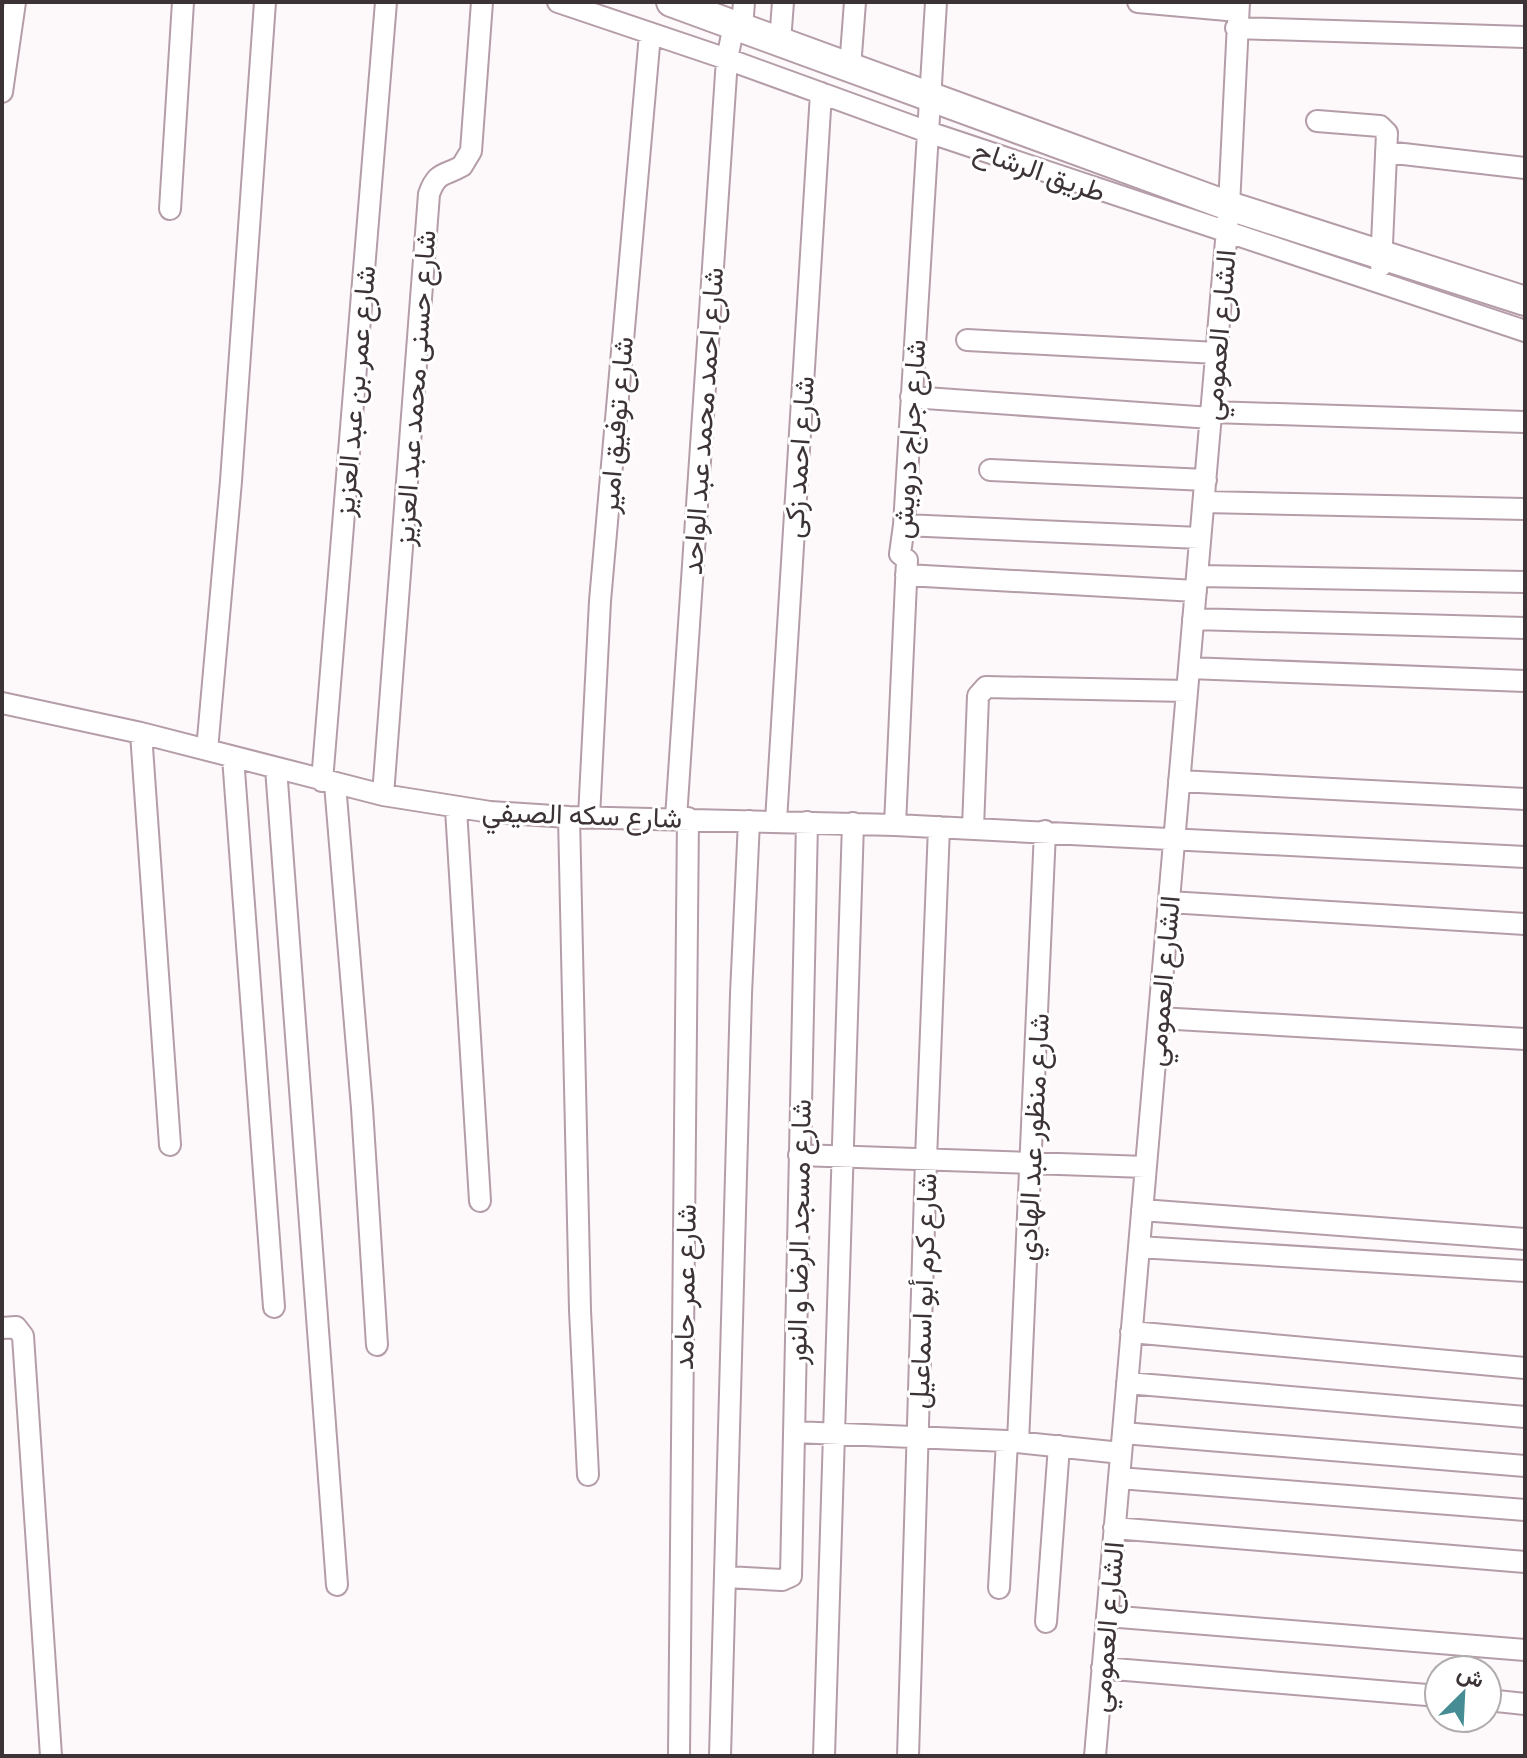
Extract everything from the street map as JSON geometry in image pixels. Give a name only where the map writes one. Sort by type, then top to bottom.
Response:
[{"type":"street","points":[[2,92],[15,2]]},
{"type":"street","points":[[170,209],[183,2]]},
{"type":"street","points":[[207,750],[233,450],[265,2]]},
{"type":"street","name":"شارع عمر بن عبد العزيز","points":[[377,1345],[362,1108],[328,782],[386,2]]},
{"type":"street","name":"شارع حسنى محمد عبد العزيز","points":[[383,795],[429,194],[437,178],[445,171],[462,166],[471,151],[482,2]]},
{"type":"street","name":"طريق الرشاح","points":[[558,2],[928,132],[1228,220],[1382,253],[1525,301]]},
{"type":"street","points":[[780,42],[783,2]]},
{"type":"street","points":[[850,68],[855,2]]},
{"type":"street","name":"شارع جراج درويش","points":[[895,825],[907,560],[900,554],[936,2]]},
{"type":"street","points":[[1138,2],[1238,14],[1525,37]]},
{"type":"street","name":"طريق الرشاح","points":[[675,3],[740,19],[780,42],[931,98],[1380,282],[1525,331]]},
{"type":"street","name":"الشارع العمومي","points":[[1095,1756],[1228,220],[1238,14]]},
{"type":"street","name":"شارع احمد محمد عبد الواحد","points":[[682,818],[727,59],[740,19]]},
{"type":"street","name":"شارع توفيق امير","points":[[588,1475],[580,1310],[579,817],[650,34]]},
{"type":"street","name":"شارع احمد زكى","points":[[776,821],[821,93]]},
{"type":"street","points":[[1317,121],[1380,126],[1387,133],[1380,282]]},
{"type":"street","points":[[1386,152],[1525,168]]},
{"type":"street","points":[[967,340],[1217,353]]},
{"type":"street","points":[[911,397],[1211,415],[1525,422]]},
{"type":"street","points":[[990,470],[1206,480]]},
{"type":"street","points":[[1204,502],[1525,509]]},
{"type":"street","points":[[904,525],[1200,538]]},
{"type":"street","points":[[906,575],[1197,583],[1525,582]]},
{"type":"street","points":[[1193,619],[1525,628]]},
{"type":"street","points":[[1189,668],[1525,681]]},
{"type":"street","points":[[973,828],[978,696],[982,689],[1187,691]]},
{"type":"street","name":"شارع سكه الصيفي","points":[[2,703],[141,733],[383,795],[456,809],[579,817],[1045,831],[1525,857]]},
{"type":"street","points":[[141,733],[170,1145]]},
{"type":"street","points":[[233,757],[274,1307]]},
{"type":"street","points":[[276,768],[337,1585]]},
{"type":"street","points":[[1179,781],[1525,799]]},
{"type":"street","points":[[456,809],[480,1201]]},
{"type":"street","name":"شارع عمر حامد","points":[[679,1756],[682,818]]},
{"type":"street","points":[[720,1756],[741,994],[749,821]]},
{"type":"street","name":"شارع مسجد الرضا و النور","points":[[727,1577],[782,1580],[791,1576],[807,822]]},
{"type":"street","points":[[824,1756],[853,823]]},
{"type":"street","name":"شارع كرم أبو اسماعيل","points":[[908,1756],[939,827]]},
{"type":"street","name":"شارع منظور عبد الهادي","points":[[999,1588],[1032,1161],[1045,831]]},
{"type":"street","points":[[1169,902],[1525,924]]},
{"type":"street","points":[[1159,1018],[1525,1039]]},
{"type":"street","points":[[799,1155],[1146,1167]]},
{"type":"street","points":[[1142,1210],[1525,1239]]},
{"type":"street","points":[[1139,1247],[1525,1271]]},
{"type":"street","points":[[2,1328],[16,1327],[23,1336],[51,1756]]},
{"type":"street","points":[[1131,1332],[1525,1368]]},
{"type":"street","points":[[1127,1383],[1525,1417]]},
{"type":"street","points":[[794,1432],[918,1435],[1059,1446],[1122,1443],[1525,1466]]},
{"type":"street","points":[[1046,1622],[1059,1446]]},
{"type":"street","points":[[1119,1478],[1525,1510]]},
{"type":"street","points":[[1114,1528],[1525,1562]]},
{"type":"street","points":[[1107,1616],[1525,1650]]},
{"type":"street","points":[[1102,1668],[1423,1695]]},
{"type":"street","points":[[1503,1702],[1525,1704]]}]
